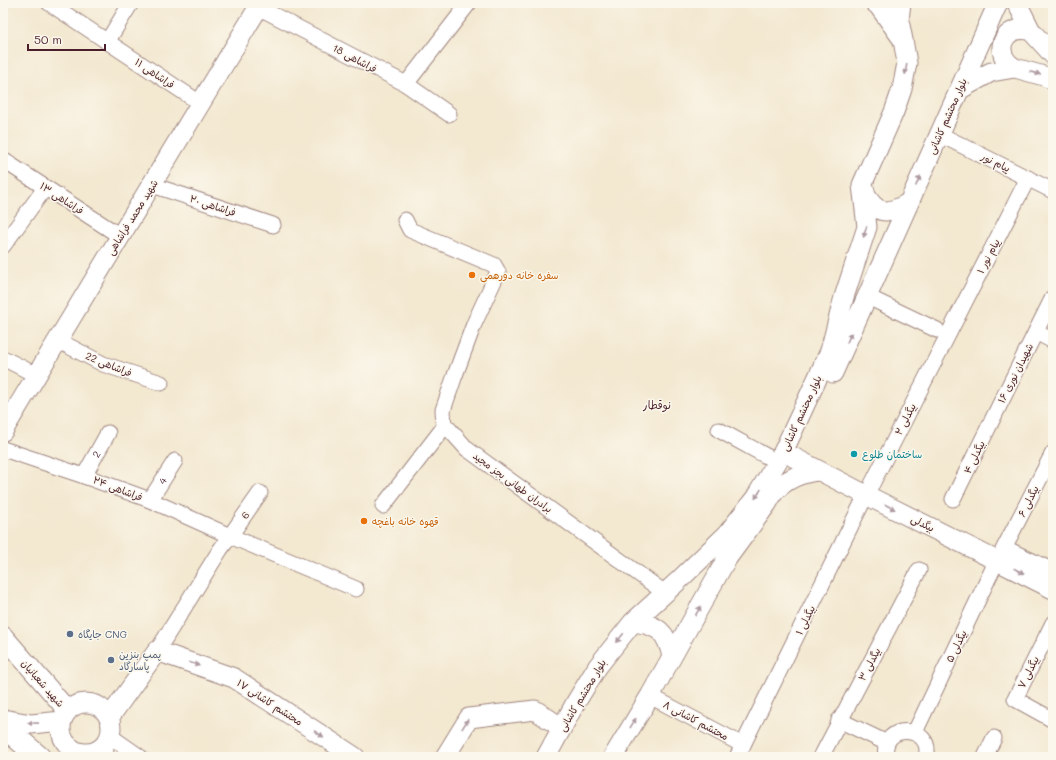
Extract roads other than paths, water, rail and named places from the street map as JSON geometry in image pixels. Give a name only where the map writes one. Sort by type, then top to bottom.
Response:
[{"type":"highway","points":[[3,726],[39,757]]},
{"type":"main road","points":[[875,3],[903,40]]},
{"type":"main road","name":"بلوار محتشم کاشانی","points":[[789,455],[783,452],[830,351],[844,297],[866,226],[862,185],[894,112],[902,89],[907,63],[899,20],[901,3]]},
{"type":"main road","name":"بلوار محتشم کاشانی","points":[[613,757],[650,696],[726,560],[767,504],[773,493],[789,455],[866,301],[908,203],[998,3]]},
{"type":"main road","points":[[1017,3],[1031,31],[1053,55]]},
{"type":"main road","name":"شهید محمد فراشاهی","points":[[3,431],[260,5]]},
{"type":"main road","points":[[1031,31],[1025,29],[1012,31],[1003,41],[1002,54],[1005,60],[1015,68],[1053,80]]},
{"type":"main road","points":[[959,90],[991,72],[1015,68]]},
{"type":"main road","points":[[862,185],[868,200],[875,208],[884,211],[892,211],[908,203]]},
{"type":"main road","points":[[844,297],[846,305],[850,310],[855,310],[866,301]]},
{"type":"main road","name":"بلوار محتشم کاشانی","points":[[546,757],[576,702],[598,666],[633,622],[727,534],[789,455]]},
{"type":"main road","name":"بیگدلی","points":[[789,455],[820,471],[869,489]]},
{"type":"main road","name":"بیگدلی","points":[[789,455],[869,489],[1000,555],[1053,589]]},
{"type":"main road","points":[[773,493],[784,483],[797,475],[812,471],[820,471]]},
{"type":"main road","name":"بیگدلی","points":[[1000,555],[1053,573]]},
{"type":"main road","points":[[633,622],[648,624],[660,631],[669,642],[672,656]]},
{"type":"main road","name":"شهید شعبانیان","points":[[3,636],[65,716]]},
{"type":"main road","points":[[108,742],[105,711],[98,706],[91,703],[82,703],[74,706],[65,716],[61,728],[66,743],[78,752],[86,753],[100,749],[108,742],[157,651]]},
{"type":"main road","name":"محتشم کاشانی ۱۷","points":[[157,651],[234,678],[354,757]]},
{"type":"main road","points":[[445,757],[469,718],[535,710],[562,728]]},
{"type":"main road","points":[[3,719],[31,724],[65,716]]},
{"type":"street","name":"فراشاهی ۱۱","points":[[49,3],[200,103]]},
{"type":"street","points":[[107,42],[131,3]]},
{"type":"street","points":[[406,84],[469,3]]},
{"type":"street","name":"فراشاهی 18","points":[[260,5],[406,84],[449,114]]},
{"type":"street","name":"پیام نور","points":[[939,134],[1053,191]]},
{"type":"street","name":"فراشاهی ۱۳","points":[[3,160],[120,236]]},
{"type":"street","name":"پیام نور ۱","points":[[917,397],[943,332],[1028,178]]},
{"type":"street","name":"فراشاهی ۲۰","points":[[152,184],[273,225]]},
{"type":"street","points":[[3,246],[45,188]]},
{"type":"street","points":[[383,506],[444,427],[443,410],[454,378],[474,324],[498,272],[494,265],[410,230],[405,220]]},
{"type":"street","name":"شهیدان نوری ۱۶","points":[[995,414],[1053,297]]},
{"type":"street","points":[[866,301],[943,332]]},
{"type":"street","points":[[1036,332],[1053,341]]},
{"type":"street","name":"فراشاهی 22","points":[[57,340],[103,364],[162,383]]},
{"type":"street","points":[[3,358],[36,375]]},
{"type":"street","name":"بیگدلی ۲","points":[[869,489],[917,397]]},
{"type":"street","name":"بیگدلی ۴","points":[[953,499],[995,414]]},
{"type":"street","name":"برادران طهانی بجز مجید","points":[[444,427],[449,429],[467,449],[665,593]]},
{"type":"street","points":[[719,430],[789,455]]},
{"type":"street","name":"2","points":[[84,476],[108,432]]},
{"type":"street","name":"فراشاهی ۲۴","points":[[3,449],[150,500],[230,536],[356,589]]},
{"type":"street","name":"بیگدلی ۶","points":[[1000,555],[1053,453]]},
{"type":"street","name":"4","points":[[150,500],[175,461]]},
{"type":"street","name":"بیگدلی ۱","points":[[740,751],[869,489]]},
{"type":"street","name":"6","points":[[230,536],[260,493]]},
{"type":"street","points":[[157,651],[230,536]]},
{"type":"street","name":"بیگدلی ۵","points":[[915,732],[1000,555]]},
{"type":"street","name":"بیگدلی ۳","points":[[821,757],[839,720],[919,570]]},
{"type":"street","name":"بیگدلی ۷","points":[[1053,623],[1015,699],[1053,720]]},
{"type":"street","name":"محتشم کاشانی ۸","points":[[650,696],[740,751]]},
{"type":"street","points":[[839,720],[887,750],[891,738],[896,733],[902,731],[915,732],[924,741],[927,747],[926,757]]},
{"type":"street","points":[[985,757],[994,738]]},
{"type":"street","points":[[108,742],[140,757]]},
{"type":"place","name":"سفره خانه دورهمی","points":[[472,275]]},
{"type":"place","name":"ساختمان طلوع","points":[[854,454]]},
{"type":"place","name":"قهوه خانه باغچه","points":[[364,521]]},
{"type":"place","name":"جایگاه CNG","points":[[70,634]]},
{"type":"place","name":"پمپ بنزین پاسارگاد","points":[[111,660]]},
{"type":"district","name":"نوقطار","points":[[657,404]]}]
